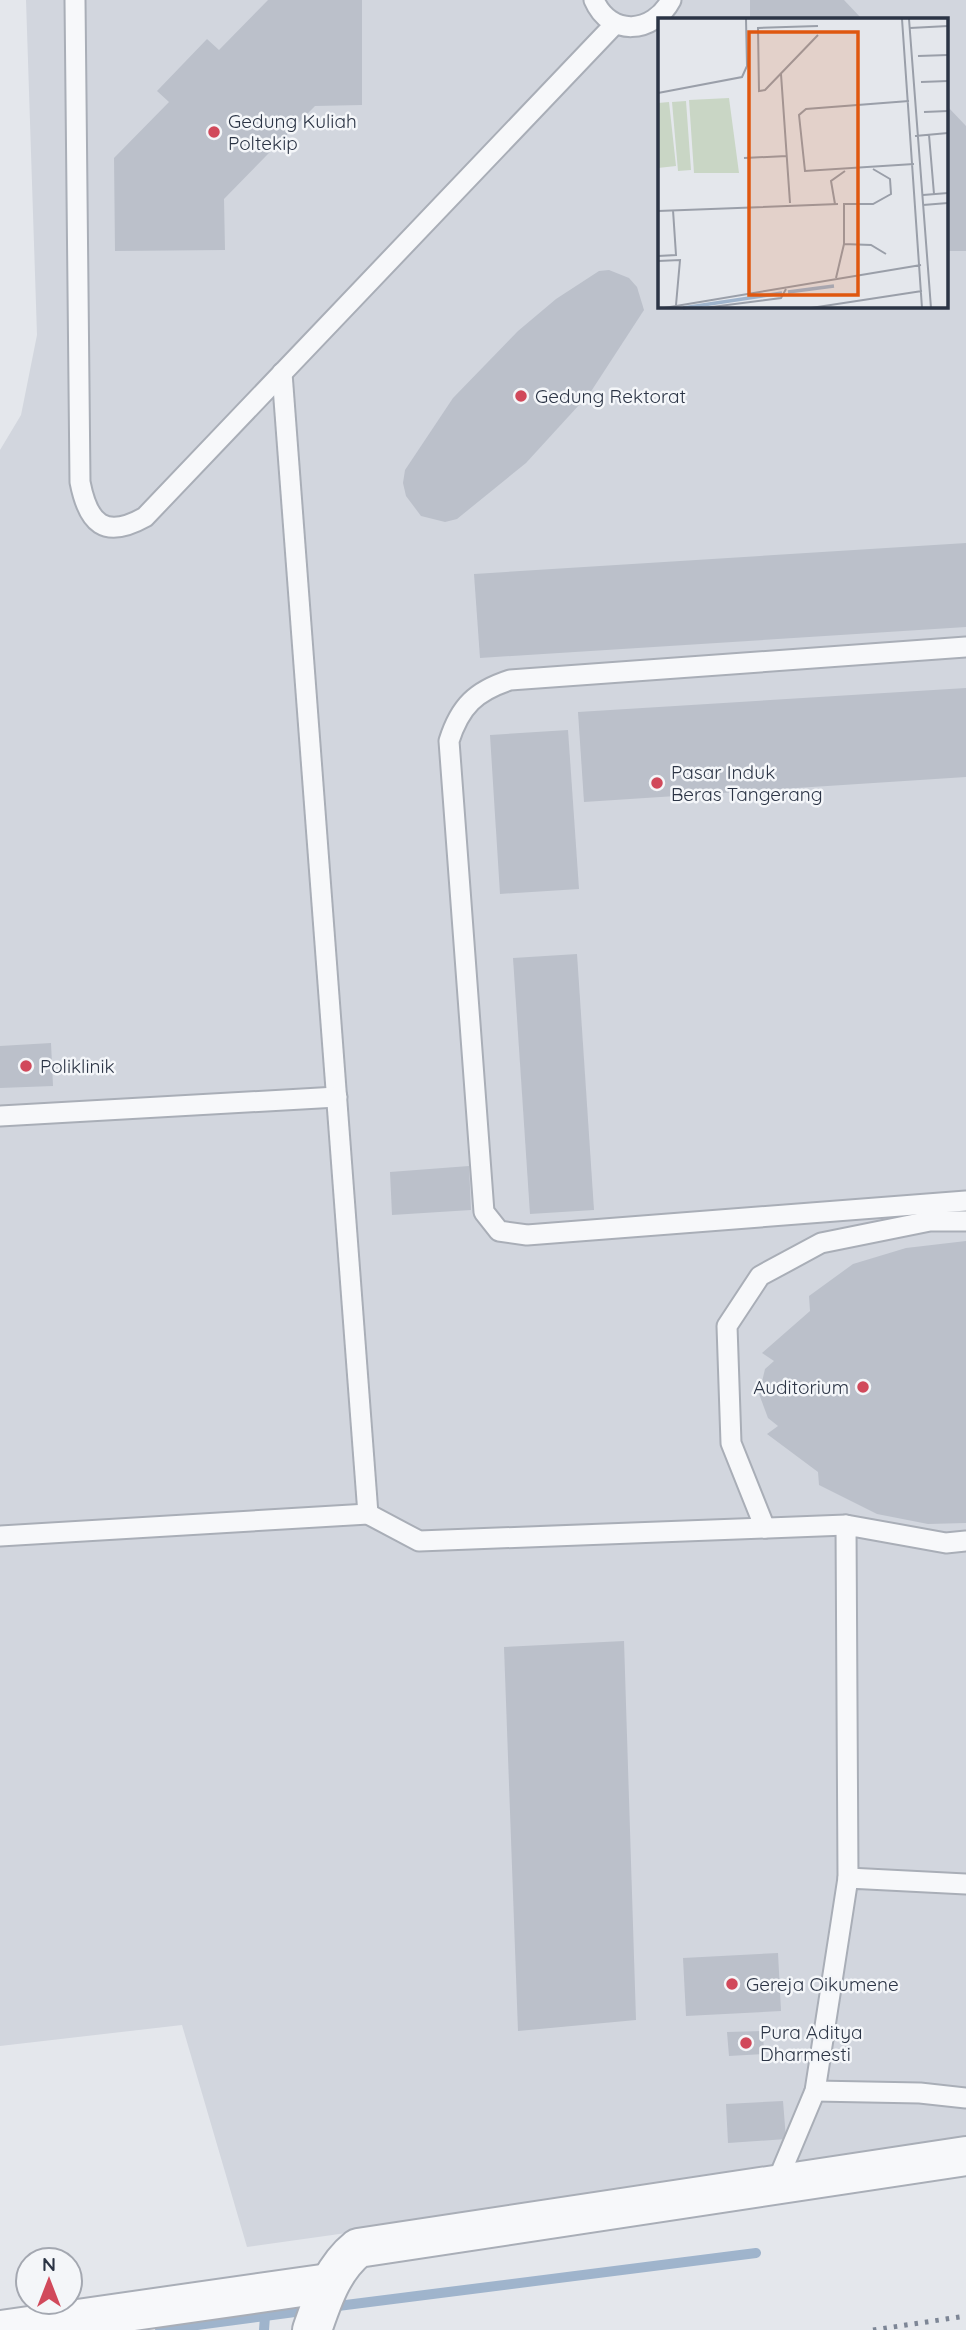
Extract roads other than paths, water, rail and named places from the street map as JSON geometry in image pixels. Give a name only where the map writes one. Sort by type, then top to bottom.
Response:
[{"type":"street","points":[[1,2330],[153,2316],[321,2306],[347,2257],[358,2248],[966,2156]]},
{"type":"lane","points":[[75,0],[80,482],[84,506],[93,521],[109,528],[129,526],[145,517],[615,24]]},
{"type":"lane","points":[[594,0],[601,14],[615,24],[640,27],[653,22],[664,13],[671,0]]},
{"type":"lane","points":[[282,373],[369,1514]]},
{"type":"lane","points":[[966,648],[510,680],[489,687],[469,700],[456,718],[449,741],[484,1212],[499,1231],[527,1235],[966,1201]]},
{"type":"lane","points":[[0,1116],[337,1097]]},
{"type":"lane","points":[[765,1528],[731,1443],[727,1326],[760,1276],[821,1243],[930,1221],[966,1221]]},
{"type":"lane","points":[[0,1536],[369,1514],[419,1541],[846,1525],[946,1543],[966,1541]]},
{"type":"lane","points":[[776,2184],[815,2091],[848,1878],[846,1525]]},
{"type":"lane","points":[[848,1878],[966,1884]]},
{"type":"lane","points":[[815,2091],[920,2093],[966,2098]]},
{"type":"waterway","points":[[330,2307],[756,2253]]},
{"type":"waterway","points":[[160,2330],[310,2310]]},
{"type":"waterway","points":[[264,2330],[265,2316]]},
{"type":"railway","points":[[873,2330],[966,2316]]},
{"type":"place","name":"Gedung Kuliah Poltekip","points":[[214,132]]},
{"type":"place","name":"Gedung Rektorat","points":[[521,396]]},
{"type":"place","name":"Pasar Induk Beras Tangerang","points":[[657,783]]},
{"type":"place","name":"Poliklinik","points":[[26,1066]]},
{"type":"place","name":"Auditorium","points":[[863,1387]]},
{"type":"place","name":"Gereja Oikumene","points":[[732,1984]]},
{"type":"place","name":"Pura Aditya Dharmesti","points":[[746,2043]]}]
